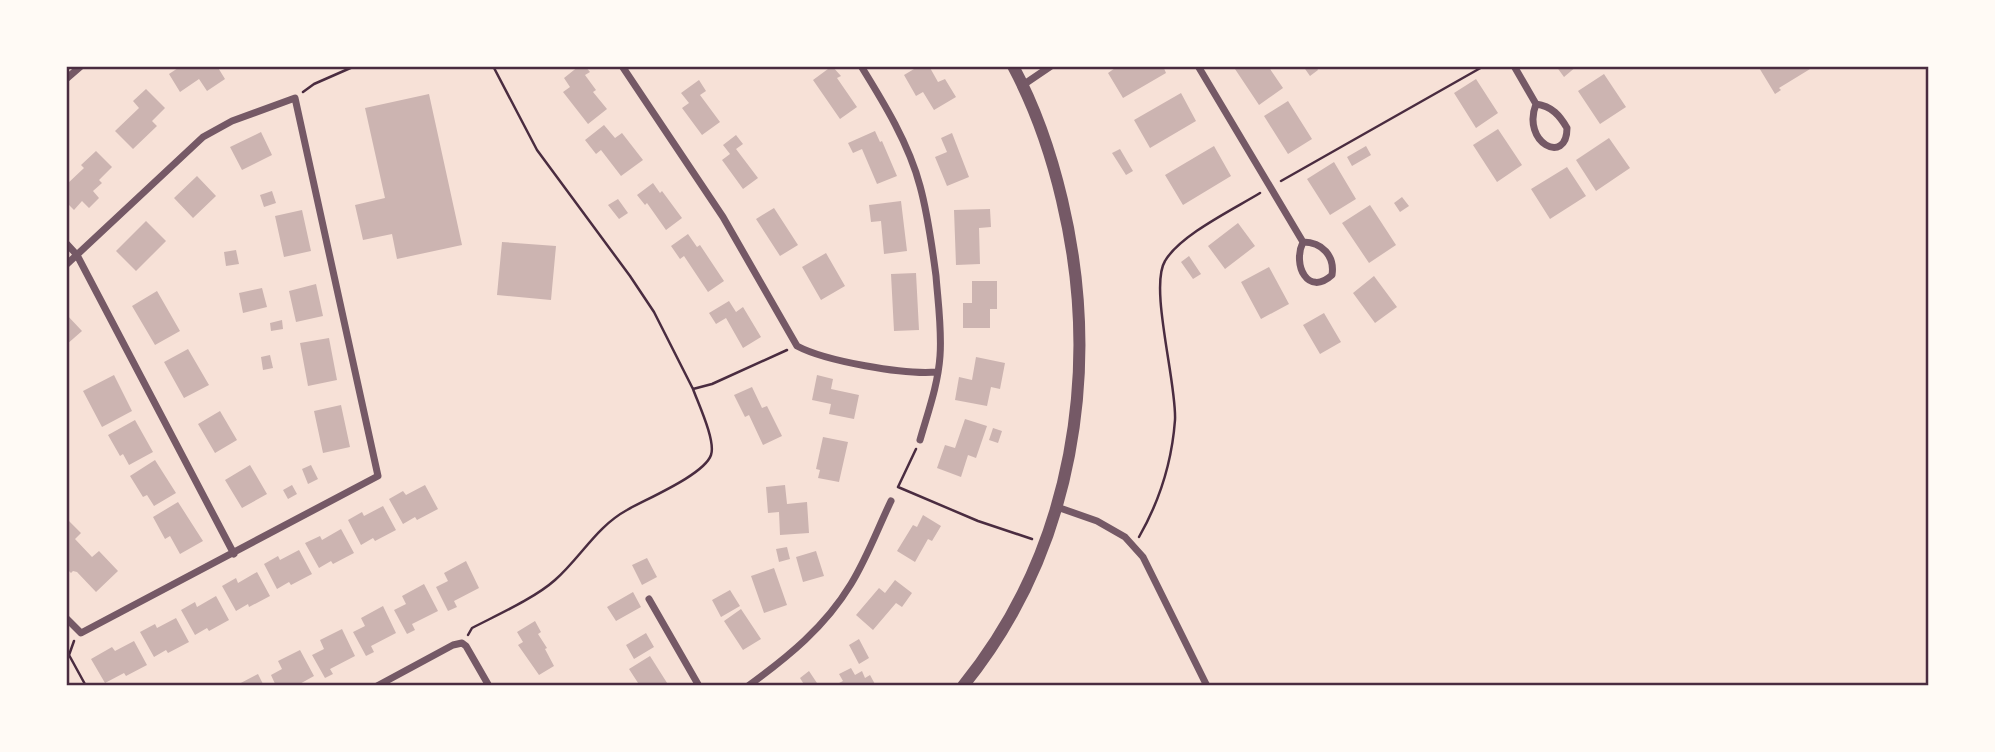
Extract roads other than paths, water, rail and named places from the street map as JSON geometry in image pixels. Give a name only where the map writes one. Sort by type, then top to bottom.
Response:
[{"type":"street","points":[[66,79],[81,66]]},
{"type":"street","points":[[622,66],[723,217],[797,346],[813,355],[917,374],[937,373]]},
{"type":"street","points":[[860,66],[879,95],[908,154],[920,185],[932,242],[940,356],[935,387],[920,440]]},
{"type":"street","points":[[963,685],[1011,614],[1045,543],[1057,507],[1073,432],[1080,356],[1079,296],[1071,237],[1051,154],[1013,66]]},
{"type":"street","points":[[1023,85],[1051,66]]},
{"type":"street","points":[[1198,66],[1303,242]]},
{"type":"street","points":[[1514,66],[1536,104]]},
{"type":"street","points":[[66,265],[204,137],[232,121],[295,98],[379,475],[234,554],[80,633],[66,618]]},
{"type":"street","points":[[1536,104],[1558,113],[1567,128],[1566,141],[1560,146],[1550,148],[1542,144],[1533,129],[1531,116],[1536,104]]},
{"type":"street","points":[[1303,242],[1313,242],[1325,249],[1333,263],[1332,275],[1325,281],[1315,283],[1307,278],[1300,267],[1298,254],[1303,242]]},
{"type":"street","points":[[66,243],[77,255],[234,554]]},
{"type":"street","points":[[748,685],[782,662],[827,618],[851,583],[891,501]]},
{"type":"street","points":[[1057,507],[1097,521],[1125,537],[1134,546],[1143,557],[1207,685]]},
{"type":"street","points":[[649,599],[699,685]]},
{"type":"street","points":[[377,685],[453,645],[462,643],[489,685]]}]
